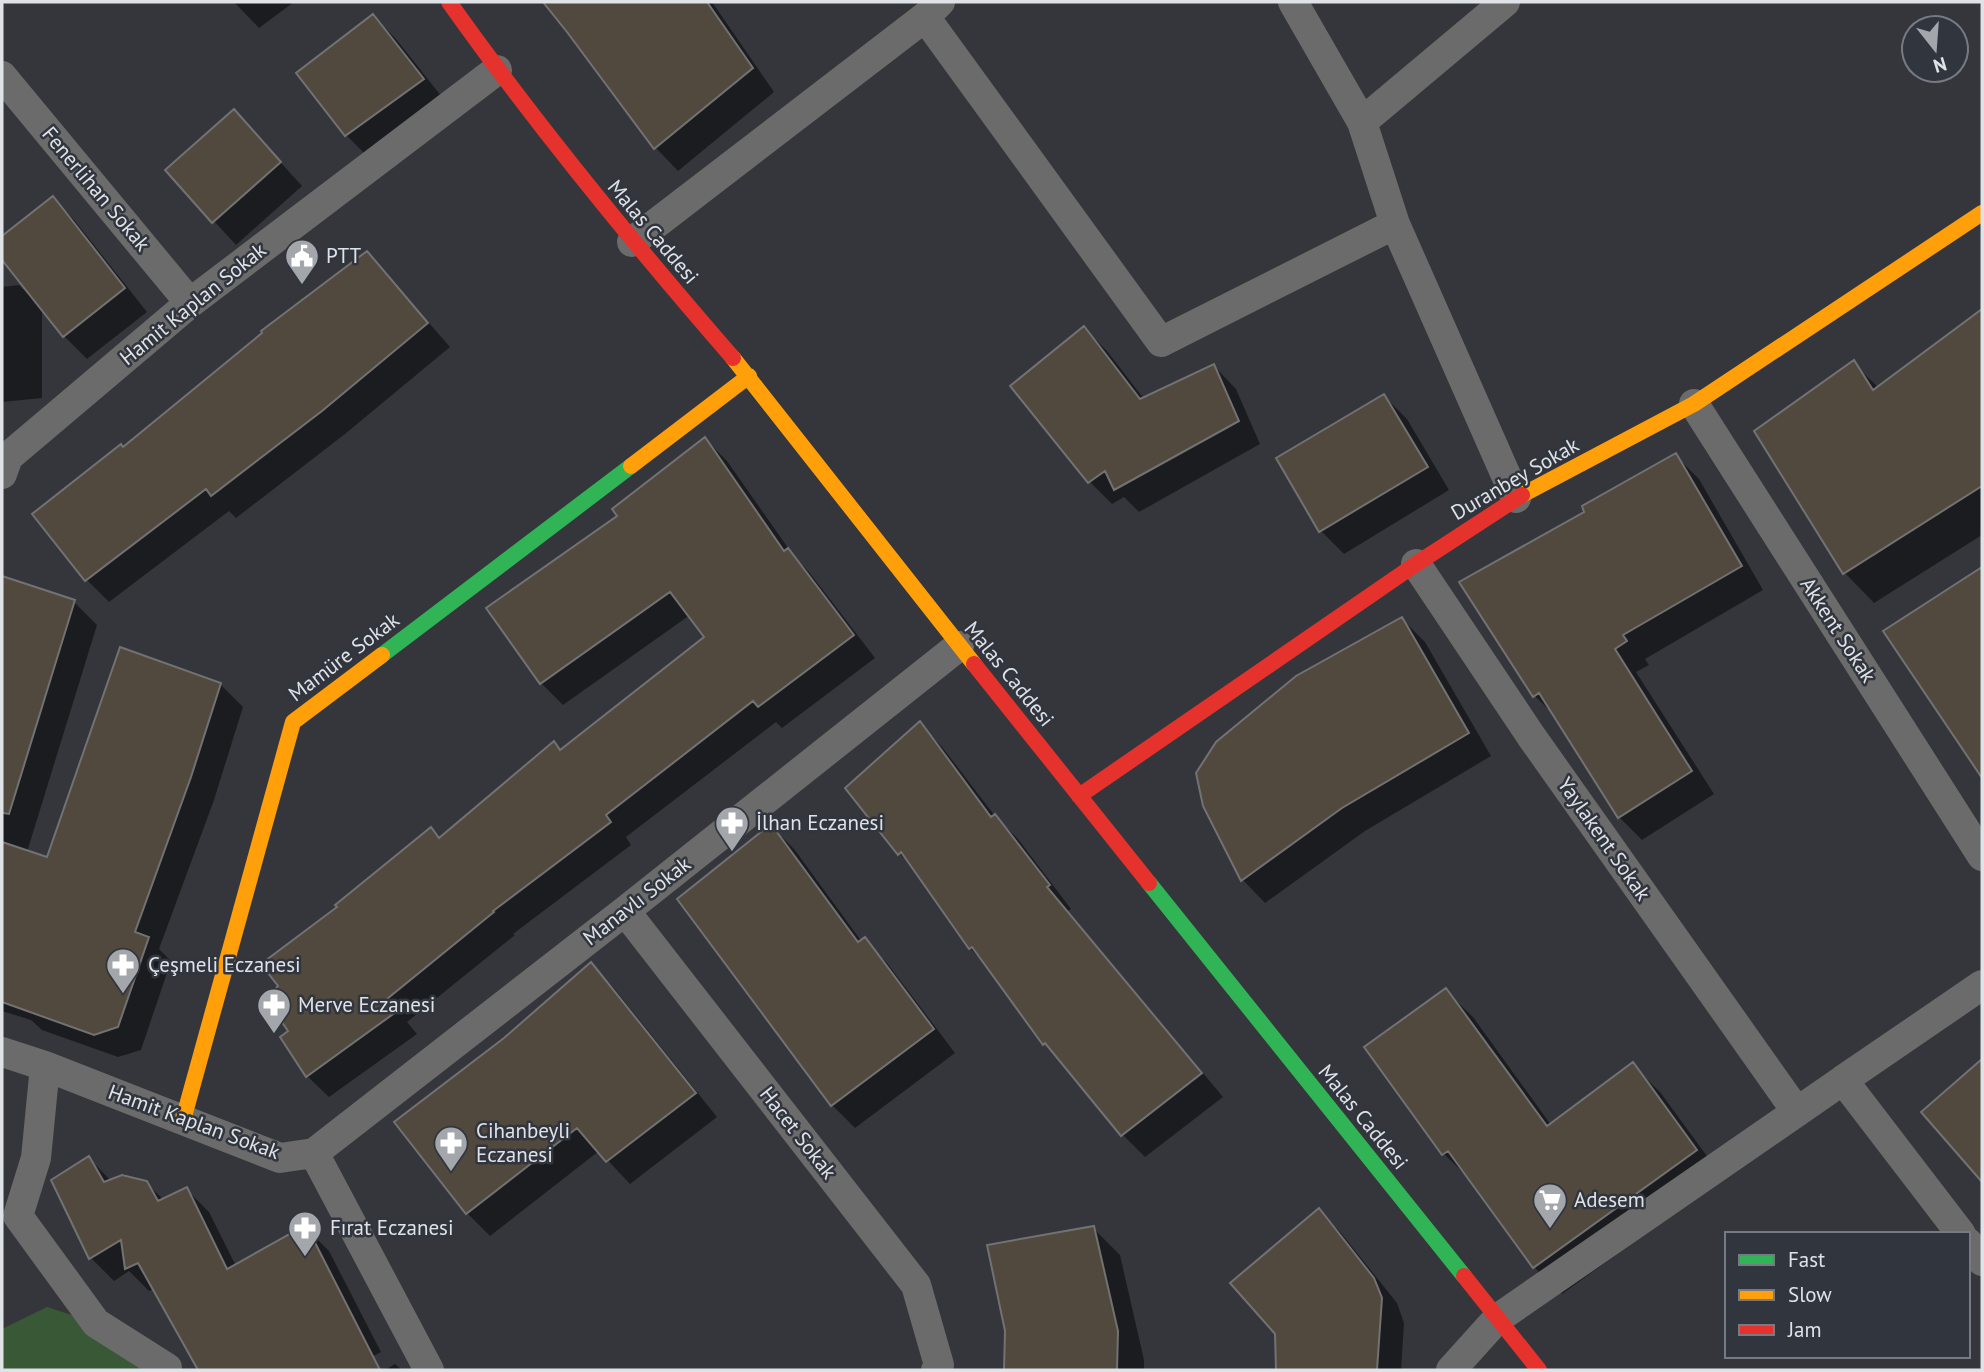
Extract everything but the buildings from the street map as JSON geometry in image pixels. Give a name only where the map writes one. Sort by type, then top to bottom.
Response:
[{"type":"street","name":"Malas Caddesi","points":[[449,2],[497,70],[632,242],[749,376],[959,646],[1539,1370]]},
{"type":"street","points":[[1293,2],[1362,122],[1395,224],[1516,498]]},
{"type":"street","points":[[1362,122],[1505,2]]},
{"type":"street","points":[[632,242],[932,9],[1161,341],[1395,224]]},
{"type":"street","name":"Hamit Kaplan Sokak","points":[[4,463],[190,303],[497,70]]},
{"type":"street","name":"Fenerlihan Sokak","points":[[2,76],[190,303]]},
{"type":"street","name":"Duranbey Sokak","points":[[1079,796],[1516,498],[1694,404],[1982,213]]},
{"type":"street","name":"Mamüre Sokak","points":[[183,1120],[293,722],[749,376]]},
{"type":"street","name":"Akkent Sokak","points":[[1694,404],[1982,856]]},
{"type":"street","name":"Yaylakent Sokak","points":[[1416,564],[1531,736],[1797,1112]]},
{"type":"street","name":"Manavlı Sokak","points":[[314,1153],[959,646]]},
{"type":"street","name":"Hacet Sokak","points":[[625,911],[916,1285],[939,1365],[936,1370]]},
{"type":"street","points":[[1451,1370],[1497,1319],[1982,985]]},
{"type":"street","name":"Hamit Kaplan Sokak","points":[[2,1052],[280,1158],[314,1153]]},
{"type":"street","points":[[44,1066],[36,1158],[18,1216],[96,1323],[167,1370]]},
{"type":"street","points":[[1843,1080],[1959,1232]]},
{"type":"street","points":[[314,1153],[429,1370]]},
{"type":"street","points":[[1970,1246],[1982,1261]]},
{"type":"green space","points":[[47,1307],[96,1323],[147,1370],[2,1370],[2,1329]]},
{"type":"traffic: fast","points":[[382,655],[631,466]]},
{"type":"traffic: fast","points":[[1149,883],[1464,1276]]},
{"type":"traffic: slow","points":[[1522,495],[1694,404],[1982,213]]},
{"type":"traffic: slow","points":[[733,358],[974,664]]},
{"type":"traffic: slow","points":[[631,466],[749,376]]},
{"type":"traffic: slow","points":[[183,1120],[293,722],[382,655]]},
{"type":"traffic: jam","points":[[449,2],[516,94],[586,183],[733,358]]},
{"type":"traffic: jam","points":[[1079,796],[1416,564],[1522,495]]},
{"type":"traffic: jam","points":[[974,664],[1149,883]]},
{"type":"traffic: jam","points":[[1464,1276],[1539,1370]]},
{"type":"place","name":"PTT","points":[[302,286]]},
{"type":"place","name":"İlhan Eczanesi","points":[[732,853]]},
{"type":"place","name":"Çeşmeli Eczanesi","points":[[123,995]]},
{"type":"place","name":"Merve Eczanesi","points":[[274,1035]]},
{"type":"place","name":"Cihanbeyli Eczanesi","points":[[451,1173]]},
{"type":"place","name":"Adesem","points":[[1550,1230]]},
{"type":"place","name":"Fırat Eczanesi","points":[[305,1258]]}]
